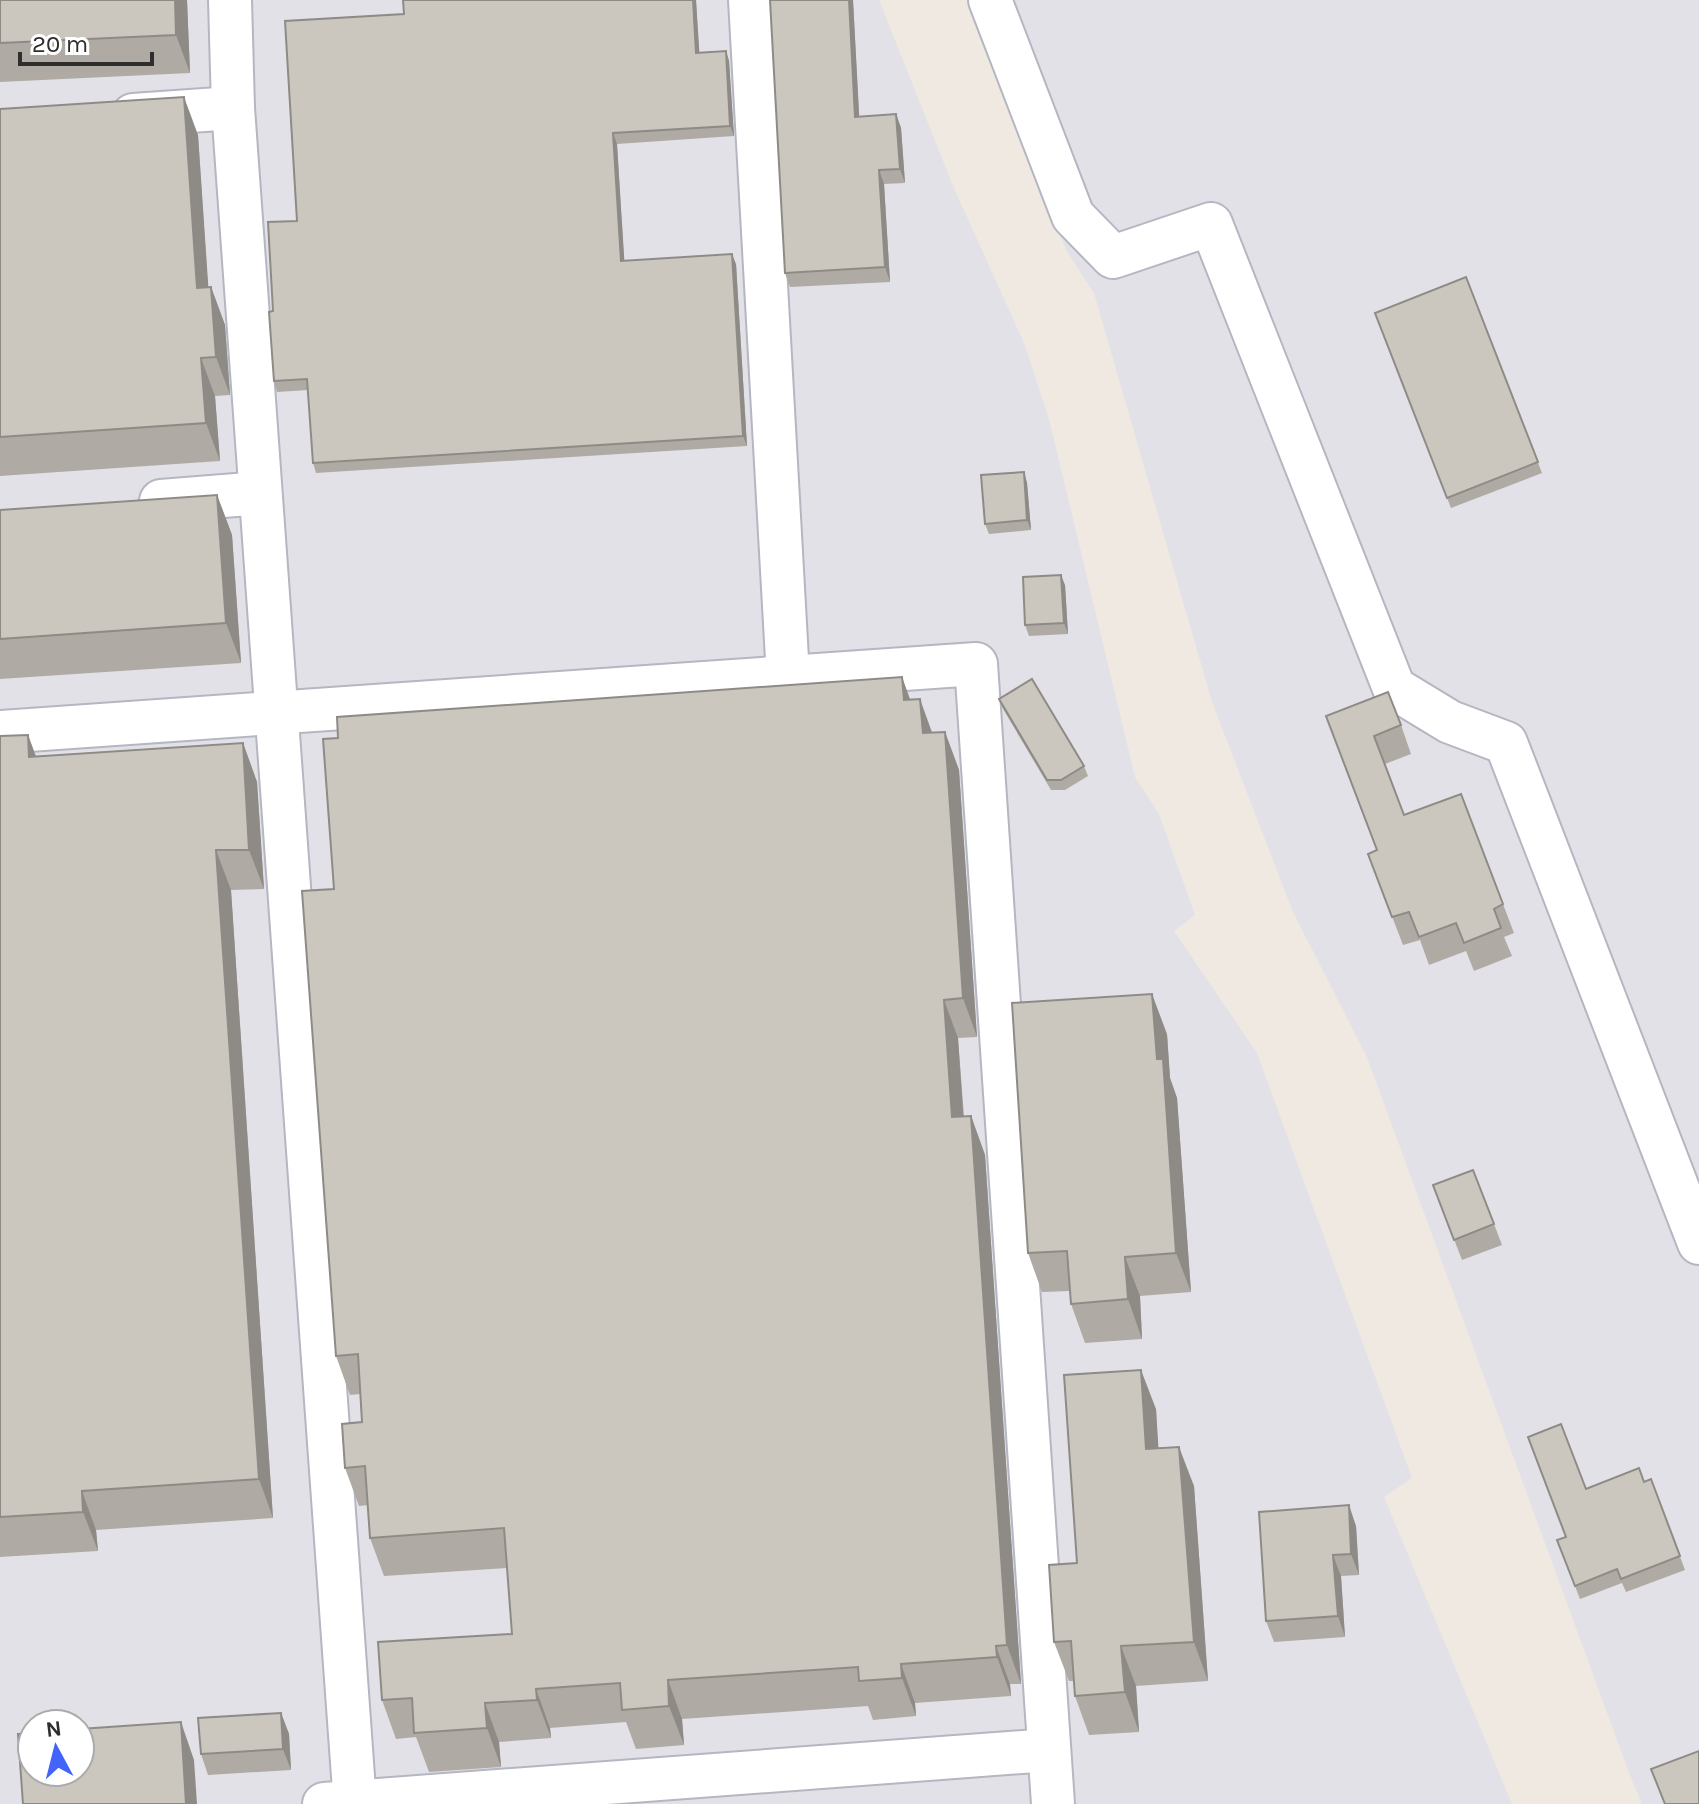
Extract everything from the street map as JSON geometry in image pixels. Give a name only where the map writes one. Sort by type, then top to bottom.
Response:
[{"type":"lane","points":[[230,0],[233,108],[344,1803],[1049,1750]]},
{"type":"lane","points":[[750,0],[788,677]]},
{"type":"lane","points":[[990,0],[1073,216],[1093,237],[1113,257],[1211,224],[1394,688],[1450,722],[1506,743],[1699,1243]]},
{"type":"lane","points":[[93,118],[233,108]]},
{"type":"lane","points":[[122,503],[260,493]]},
{"type":"lane","points":[[0,732],[976,664],[1053,1804]]},
{"type":"shaded area","points":[[0,0],[879,0],[953,186],[1024,343],[1049,419],[1135,777],[1159,814],[1195,915],[1174,931],[1257,1053],[1412,1478],[1384,1497],[1512,1804],[0,1804]]},
{"type":"shaded area","points":[[974,0],[1699,0],[1699,1804],[1642,1804],[1631,1778],[1367,1057],[1293,912],[1212,702],[1094,293],[1066,250]]},
{"type":"building","points":[[0,0],[175,0],[176,35],[0,43]]},
{"type":"building","points":[[403,0],[693,0],[696,53],[726,51],[730,126],[613,133],[621,261],[732,254],[743,436],[313,463],[307,379],[274,381],[269,312],[273,311],[268,222],[297,221],[285,21],[404,14]]},
{"type":"building","points":[[770,0],[849,0],[855,117],[896,114],[900,169],[879,170],[885,267],[785,273]]},
{"type":"building","points":[[184,97],[197,288],[211,287],[216,357],[201,358],[206,423],[0,437],[0,109]]},
{"type":"building","points":[[1466,277],[1538,462],[1447,498],[1375,313]]},
{"type":"building","points":[[1024,472],[1027,520],[985,524],[981,475]]},
{"type":"building","points":[[217,495],[226,623],[0,639],[0,510]]},
{"type":"building","points":[[1061,575],[1064,623],[1025,625],[1023,577]]},
{"type":"building","points":[[902,677],[904,700],[920,699],[923,733],[945,732],[963,998],[944,1000],[952,1117],[971,1116],[1007,1645],[996,1646],[997,1657],[901,1664],[902,1678],[859,1681],[858,1667],[668,1680],[669,1706],[622,1710],[620,1683],[536,1689],[537,1700],[485,1703],[487,1728],[414,1733],[412,1698],[382,1700],[378,1642],[512,1634],[504,1528],[370,1538],[365,1466],[345,1468],[342,1424],[362,1422],[358,1354],[336,1356],[302,891],[334,889],[323,739],[338,738],[337,717]]},
{"type":"building","points":[[1032,679],[1084,766],[1061,780],[1047,780],[999,699]]},
{"type":"building","points":[[1388,692],[1401,725],[1374,736],[1404,815],[1461,794],[1503,904],[1494,909],[1501,928],[1464,943],[1456,923],[1419,937],[1409,912],[1392,917],[1368,854],[1377,850],[1326,716]]},
{"type":"building","points":[[28,735],[29,757],[243,743],[249,850],[216,850],[259,1479],[82,1491],[83,1512],[0,1517],[0,736]]},
{"type":"building","points":[[1152,994],[1157,1059],[1163,1059],[1176,1253],[1125,1257],[1128,1299],[1071,1304],[1067,1251],[1028,1253],[1012,1003]]},
{"type":"building","points":[[1473,1170],[1494,1224],[1454,1240],[1433,1185]]},
{"type":"building","points":[[1141,1370],[1146,1449],[1179,1447],[1194,1642],[1121,1646],[1125,1692],[1075,1696],[1071,1641],[1054,1642],[1049,1565],[1077,1563],[1064,1375]]},
{"type":"building","points":[[1561,1424],[1586,1489],[1639,1468],[1644,1482],[1651,1479],[1680,1556],[1621,1579],[1617,1569],[1575,1586],[1557,1540],[1566,1537],[1528,1437]]},
{"type":"building","points":[[1349,1505],[1351,1554],[1333,1555],[1338,1616],[1266,1621],[1259,1512]]},
{"type":"building","points":[[281,1713],[283,1749],[201,1754],[198,1718]]},
{"type":"building","points":[[181,1722],[186,1804],[23,1804],[22,1788],[96,1788],[96,1728]]},
{"type":"building","points":[[1699,1751],[1699,1804],[1665,1804],[1651,1769]]}]
